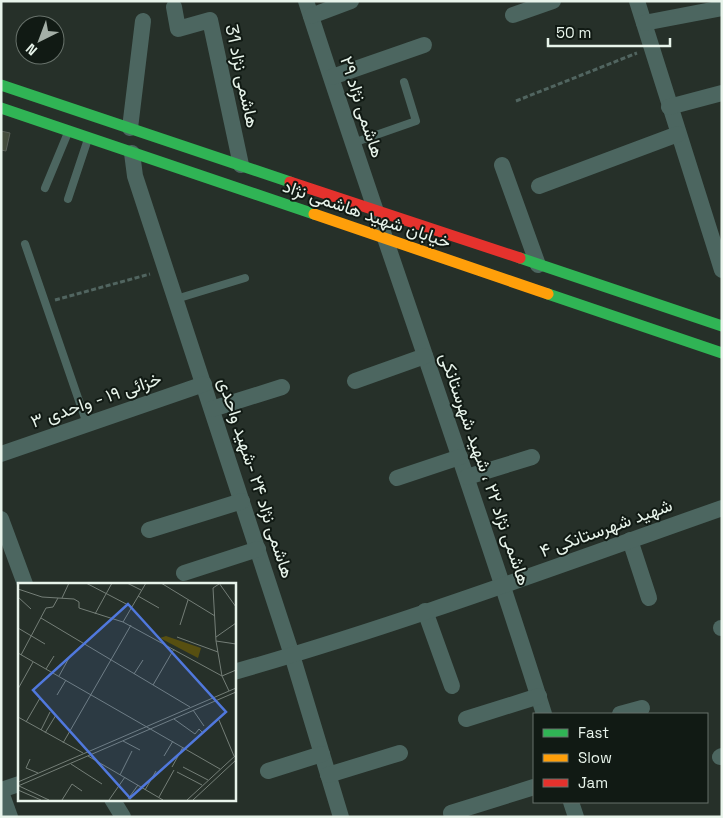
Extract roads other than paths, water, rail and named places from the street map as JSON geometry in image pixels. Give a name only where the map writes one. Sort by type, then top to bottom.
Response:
[{"type":"main road","name":"خیابان شهید هاشمی نژاد","points":[[1,84],[722,326]]},
{"type":"main road","name":"خیابان شهید هاشمی نژاد","points":[[1,108],[722,353]]},
{"type":"street","points":[[308,9],[352,1]]},
{"type":"street","points":[[514,15],[553,1]]},
{"type":"street","points":[[637,1],[722,270]]},
{"type":"street","name":"هاشمی نژاد 31","points":[[174,7],[178,29],[210,20],[241,165]]},
{"type":"street","points":[[644,24],[722,8]]},
{"type":"street","name":"هاشمی نژاد ۲۹","points":[[308,9],[384,238]]},
{"type":"street","points":[[130,128],[142,21]]},
{"type":"street","points":[[332,77],[424,45]]},
{"type":"street","points":[[669,107],[722,94]]},
{"type":"street","points":[[539,186],[678,134]]},
{"type":"street","name":"هاشمی نژاد ۲۴ -شهید واحدی","points":[[132,153],[135,176],[292,655],[340,816]]},
{"type":"street","points":[[502,165],[538,265]]},
{"type":"street","name":"هاشمی نژاد ۲۲ ، شهید شهرستانکی","points":[[384,238],[505,585],[544,713]]},
{"type":"street","points":[[354,381],[425,356]]},
{"type":"street","name":"خزائی ۱۹ - واحدی ۳","points":[[1,454],[204,384]]},
{"type":"street","points":[[212,409],[282,387]]},
{"type":"street","points":[[397,478],[460,457]]},
{"type":"street","points":[[467,477],[532,457]]},
{"type":"street","points":[[149,530],[242,501]]},
{"type":"street","name":"شهید شهرستانکی ۴","points":[[235,672],[292,655],[505,585],[722,508]]},
{"type":"street","points":[[1,519],[25,583]]},
{"type":"street","points":[[630,540],[649,598]]},
{"type":"street","points":[[184,573],[258,549]]},
{"type":"street","points":[[426,611],[452,686]]},
{"type":"street","points":[[466,719],[539,696]]},
{"type":"street","points":[[624,713],[642,708]]},
{"type":"street","points":[[328,775],[400,753]]},
{"type":"street","points":[[268,771],[322,754]]},
{"type":"street","points":[[10,817],[1,791],[18,784]]},
{"type":"street","points":[[451,813],[533,787]]},
{"type":"street","points":[[113,800],[123,817]]},
{"type":"street","points":[[571,803],[576,817]]},
{"type":"lane","points":[[352,143],[416,121],[404,82]]},
{"type":"lane","points":[[45,188],[68,131]]},
{"type":"lane","points":[[68,199],[89,138]]},
{"type":"lane","points":[[25,244],[88,424]]},
{"type":"lane","points":[[176,299],[245,278]]}]
